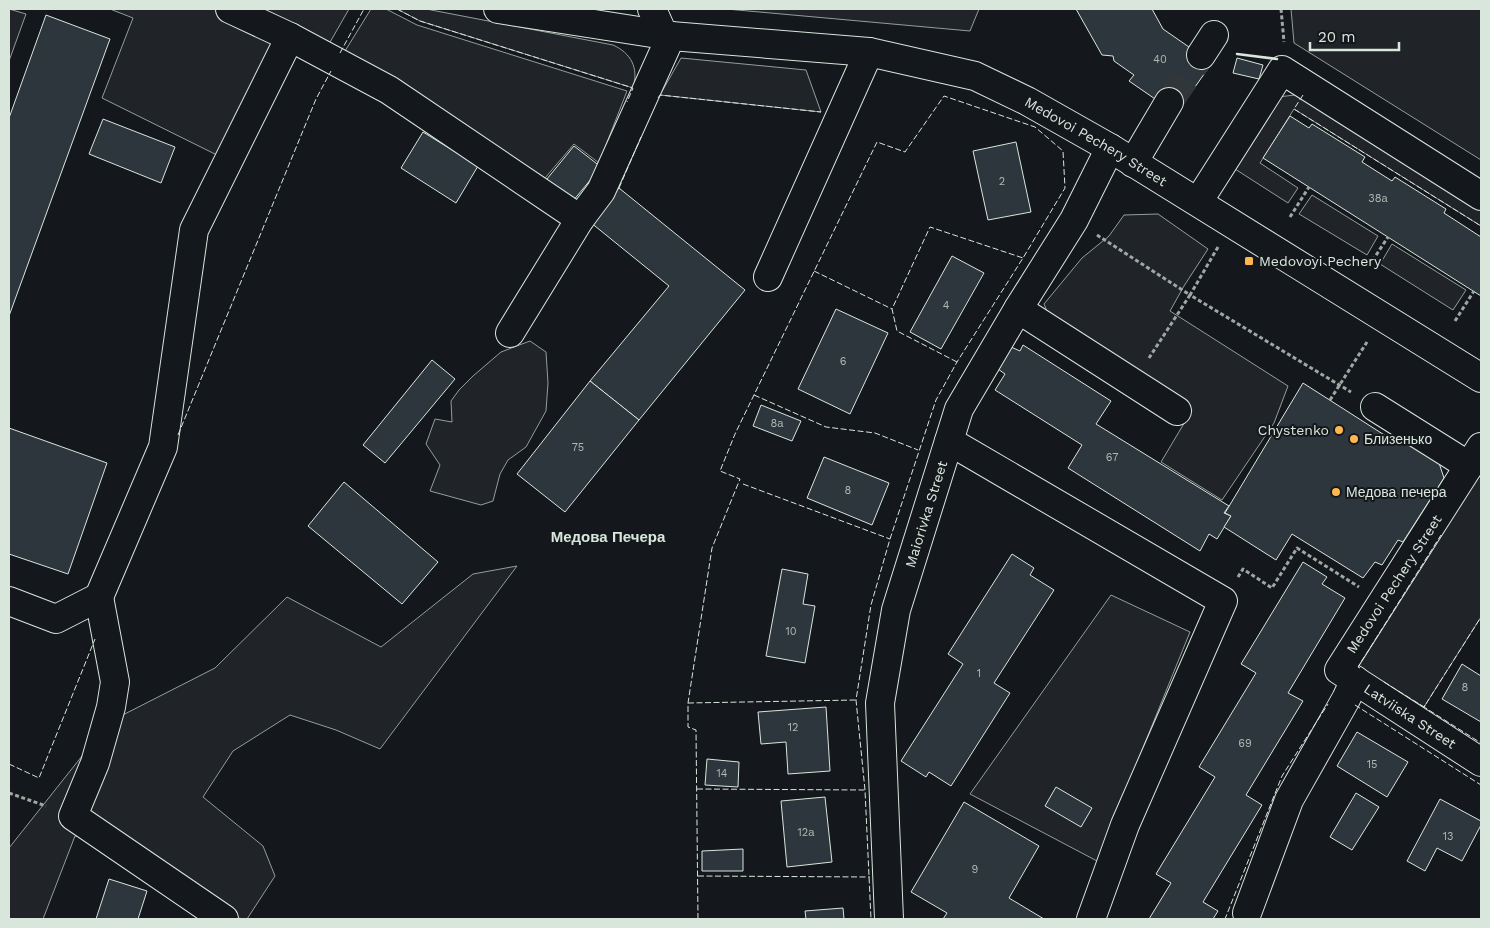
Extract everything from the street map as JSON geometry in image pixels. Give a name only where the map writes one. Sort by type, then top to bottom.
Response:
[{"type":"street","points":[[230,9],[290,37],[389,90],[580,219]]},
{"type":"street","name":"Medovoi Pechery Street","points":[[498,9],[667,35],[869,52],[976,76],[1028,101],[1110,148],[1481,378]]},
{"type":"street","points":[[510,333],[580,219],[601,191],[667,35],[652,9]]},
{"type":"street","points":[[224,919],[73,816],[95,763],[111,707],[115,682],[99,597],[163,447],[194,230],[290,37]]},
{"type":"street","points":[[768,278],[869,52]]},
{"type":"street","points":[[1198,202],[1282,70],[1481,196]]},
{"type":"street","points":[[1133,163],[1169,102]]},
{"type":"street","name":"Maiorivka Street","points":[[889,919],[880,703],[896,610],[959,408],[1074,220],[1110,148]]},
{"type":"street","points":[[1018,309],[1177,411]]},
{"type":"street","points":[[1375,408],[1475,457]]},
{"type":"street","points":[[949,441],[1223,601],[1126,825],[1091,919]]},
{"type":"street","name":"Medovoi Pechery Street","points":[[1247,913],[1289,800],[1346,699],[1347,675],[1382,602],[1475,457]]},
{"type":"street","points":[[9,601],[56,619],[99,597]]},
{"type":"street","name":"Latviiska Street","points":[[1347,675],[1481,762]]},
{"type":"path","points":[[1290,217],[1310,187]]},
{"type":"path","points":[[1074,220],[1190,295],[1375,408]]},
{"type":"path","points":[[1369,266],[1388,237]]},
{"type":"path","points":[[1133,383],[1220,245]]},
{"type":"path","points":[[1454,321],[1474,291]]},
{"type":"path","points":[[1330,400],[1368,339]]},
{"type":"path","points":[[1223,601],[1243,569],[1272,588],[1297,548],[1382,602]]},
{"type":"path","points":[[9,793],[73,816]]},
{"type":"shaded area","points":[[9,9],[26,14],[9,61]]},
{"type":"shaded area","points":[[110,9],[349,9],[329,44],[291,25],[225,159],[102,98],[133,18]]},
{"type":"shaded area","points":[[371,9],[386,9],[417,25],[627,91],[599,163],[574,144],[545,178],[396,79],[345,51]]},
{"type":"shaded area","points":[[397,9],[426,9],[613,45],[625,52],[632,62],[635,74],[633,88],[420,21]]},
{"type":"shaded area","points":[[726,9],[979,9],[970,31]]},
{"type":"shaded area","points":[[1291,9],[1481,9],[1481,160],[1294,43]]},
{"type":"shaded area","points":[[681,58],[806,70],[821,112],[660,95]]},
{"type":"shaded area","points":[[1303,94],[1481,206],[1481,226],[1294,109],[1260,163],[1298,188],[1288,203],[1235,169],[1278,97]]},
{"type":"shaded area","points":[[1312,195],[1378,236],[1367,255],[1299,214]]},
{"type":"shaded area","points":[[1158,214],[1208,249],[1170,311],[1288,386],[1274,423],[1222,500],[1161,462],[1192,410],[1049,316],[1044,304],[1082,258],[1109,236],[1124,215]]},
{"type":"shaded area","points":[[1392,244],[1466,290],[1453,310],[1380,264]]},
{"type":"shaded area","points":[[530,341],[546,352],[548,383],[546,411],[526,447],[508,460],[500,474],[493,501],[481,505],[430,491],[440,465],[426,444],[435,419],[452,422],[451,401],[459,390],[501,352]]},
{"type":"shaded area","points":[[1481,472],[1481,617],[1424,707],[1358,667]]},
{"type":"shaded area","points":[[517,566],[380,749],[336,730],[290,715],[233,751],[203,797],[263,846],[275,876],[247,919],[193,914],[138,848],[75,836],[43,919],[9,919],[9,848],[109,722],[215,668],[287,597],[381,647],[473,574]]},
{"type":"shaded area","points":[[1111,595],[1190,632],[1097,861],[970,794]]},
{"type":"building","points":[[1076,9],[1152,9],[1163,29],[1212,63],[1180,108],[1158,101],[1129,81],[1134,75],[1114,61],[1113,56],[1102,55]]},
{"type":"building","points":[[46,15],[110,39],[9,316],[9,118]]},
{"type":"building","points":[[1237,58],[1263,65],[1259,79],[1233,73]]},
{"type":"building","points":[[1290,116],[1309,128],[1312,124],[1365,157],[1362,162],[1392,181],[1395,177],[1446,209],[1444,213],[1481,237],[1481,296],[1263,158]]},
{"type":"building","points":[[103,119],[175,147],[161,183],[89,154]]},
{"type":"building","points":[[423,132],[478,166],[456,203],[401,168]]},
{"type":"building","points":[[1016,142],[1031,212],[988,220],[973,151]]},
{"type":"building","points":[[574,146],[601,167],[568,207],[542,185]]},
{"type":"building","points":[[619,188],[745,290],[639,420],[590,381],[669,286],[590,222]]},
{"type":"building","points":[[952,256],[984,273],[941,349],[910,332]]},
{"type":"building","points":[[836,309],[888,333],[850,414],[798,389]]},
{"type":"building","points":[[1023,345],[1111,401],[1096,424],[1229,506],[1224,513],[1231,516],[1217,539],[1209,534],[1200,551],[1068,468],[1082,445],[995,390],[1005,374],[998,369],[1011,347],[1020,351]]},
{"type":"building","points":[[432,360],[455,379],[385,463],[363,445]]},
{"type":"building","points":[[590,381],[639,420],[565,512],[517,474]]},
{"type":"building","name":"Медова печера","points":[[1303,383],[1400,445],[1404,441],[1439,463],[1444,478],[1403,542],[1398,540],[1382,565],[1375,562],[1363,578],[1292,534],[1276,560],[1224,527],[1231,516],[1225,513]]},
{"type":"building","points":[[761,405],[801,421],[792,441],[753,426]]},
{"type":"building","points":[[9,428],[107,463],[68,574],[9,554]]},
{"type":"building","points":[[824,457],[889,483],[872,525],[807,498]]},
{"type":"building","points":[[344,482],[438,562],[402,604],[308,526]]},
{"type":"building","points":[[1012,554],[1034,568],[1030,575],[1054,590],[994,683],[1010,693],[951,786],[929,772],[926,777],[901,761],[963,664],[948,654]]},
{"type":"building","points":[[1303,562],[1327,577],[1322,584],[1345,598],[1288,693],[1303,701],[1246,795],[1262,805],[1203,902],[1218,911],[1213,919],[1149,919],[1171,883],[1156,874],[1215,777],[1199,767],[1256,673],[1241,664]]},
{"type":"building","points":[[782,569],[808,574],[803,604],[815,606],[805,663],[766,656]]},
{"type":"building","points":[[1462,664],[1481,676],[1481,722],[1442,699]]},
{"type":"building","points":[[826,707],[830,771],[788,774],[786,742],[761,744],[758,712]]},
{"type":"building","points":[[1357,732],[1408,762],[1387,797],[1337,766]]},
{"type":"building","points":[[707,759],[739,762],[738,787],[705,785]]},
{"type":"building","points":[[1056,787],[1092,808],[1081,827],[1045,806]]},
{"type":"building","points":[[1356,793],[1379,807],[1352,850],[1330,837]]},
{"type":"building","points":[[825,797],[832,862],[787,867],[781,801]]},
{"type":"building","points":[[1440,799],[1481,821],[1481,825],[1462,861],[1437,848],[1425,871],[1407,861]]},
{"type":"building","points":[[964,802],[1039,846],[1009,898],[1044,919],[943,919],[947,913],[911,892]]},
{"type":"building","points":[[743,849],[743,871],[702,871],[702,851]]},
{"type":"building","points":[[109,879],[147,891],[138,919],[96,919]]},
{"type":"building","points":[[843,908],[844,919],[806,919],[805,911]]},
{"type":"tunnel","points":[[1169,102],[1201,55]]},
{"type":"fence","points":[[340,53],[364,9]]},
{"type":"fence","points":[[397,9],[420,21],[633,88],[627,102]]},
{"type":"fence","points":[[178,435],[316,99],[331,71]]},
{"type":"fence","points":[[658,98],[660,95],[821,112]]},
{"type":"fence","points":[[1303,95],[1294,109],[1481,226]]},
{"type":"fence","points":[[698,919],[696,730],[688,727],[688,703],[712,548],[740,479],[720,471],[735,434],[877,142],[905,152],[944,96],[1035,127],[1063,151],[1065,188],[957,362],[936,400],[890,539],[871,605],[856,700],[865,790],[871,919]]},
{"type":"fence","points":[[619,188],[641,137]]},
{"type":"fence","points":[[957,362],[897,331],[892,309],[930,227],[1023,258]]},
{"type":"fence","points":[[814,271],[892,309]]},
{"type":"fence","points":[[754,395],[826,427],[875,433],[918,450]]},
{"type":"fence","points":[[743,484],[890,539]]},
{"type":"fence","points":[[1360,668],[1358,667],[1441,535]]},
{"type":"fence","points":[[1384,682],[1424,707],[1481,617]]},
{"type":"fence","points":[[9,764],[39,778],[95,639]]},
{"type":"fence","points":[[688,703],[856,700]]},
{"type":"fence","points":[[1226,919],[1282,776],[1328,704]]},
{"type":"fence","points":[[1355,705],[1481,785]]},
{"type":"fence","points":[[1425,705],[1424,707],[1481,743]]},
{"type":"fence","points":[[697,789],[865,790]]},
{"type":"fence","points":[[698,876],[870,877]]},
{"type":"wall","points":[[1237,54],[1277,59]]},
{"type":"place","name":"Medovoyi Pechery","points":[[1249,261]]},
{"type":"place","name":"Chystenko","points":[[1339,430]]},
{"type":"place","name":"Близенько","points":[[1354,439]]},
{"type":"place","name":"Медова печера","points":[[1336,492]]},
{"type":"district","name":"Медова Печера","points":[[608,537]]}]
